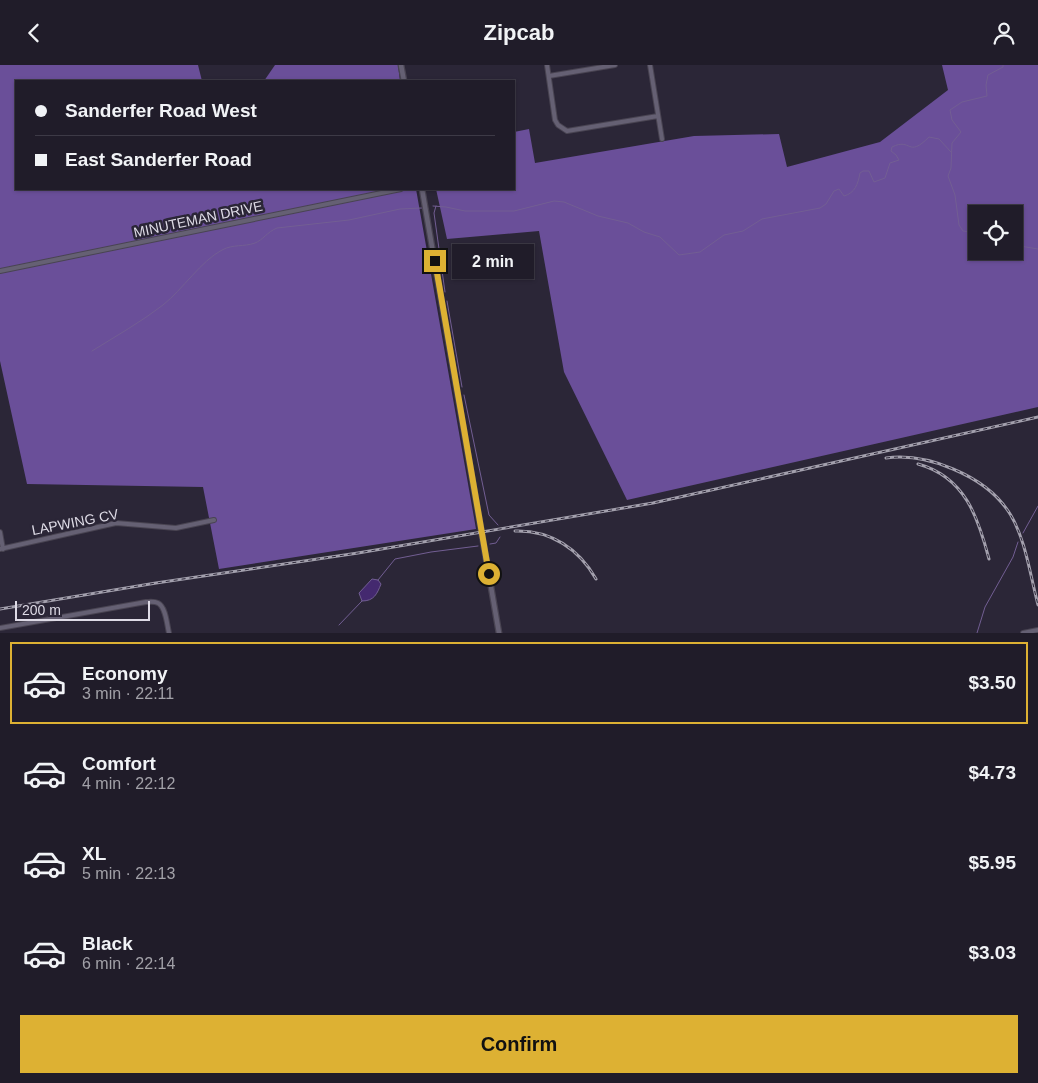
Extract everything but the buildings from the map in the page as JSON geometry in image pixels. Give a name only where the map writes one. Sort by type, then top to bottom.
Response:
[{"type":"street","points":[[401,65],[404,80]]},
{"type":"street","points":[[547,65],[555,120],[562,129],[567,131],[658,116]]},
{"type":"street","points":[[549,76],[614,65]]},
{"type":"street","points":[[650,65],[662,139]]},
{"type":"street","name":"MINUTEMAN DRIVE","points":[[0,271],[396,190]]},
{"type":"street","points":[[422,190],[499,633]]},
{"type":"street","name":"LAPWING CV","points":[[2,549],[116,523],[176,528],[214,520]]},
{"type":"street","points":[[0,532],[2,549]]},
{"type":"street","points":[[0,628],[146,602],[156,602],[163,609],[168,633]]},
{"type":"street","points":[[1023,633],[1038,630]]},
{"type":"shaded area","points":[[0,65],[198,65],[202,80],[15,80],[15,190],[416,190],[476,529],[219,569],[203,487],[27,484],[0,361]]},
{"type":"shaded area","points":[[275,65],[398,65],[400,80],[265,80]]},
{"type":"shaded area","points":[[942,65],[1038,65],[1038,407],[627,500],[564,372],[539,231],[447,239],[436,190],[515,190],[515,132],[529,129],[535,163],[694,136],[779,134],[787,167],[880,142],[948,90]]},
{"type":"shaded area","points":[[372,579],[378,580],[381,584],[380,588],[372,598],[362,601],[359,593]]},
{"type":"waterway","points":[[968,232],[963,231],[959,225],[955,195],[948,176],[951,168],[952,143],[961,132],[952,120],[950,110],[962,102],[987,96],[986,85],[988,75],[1003,67],[1003,65]]},
{"type":"waterway","points":[[433,206],[465,211],[514,211],[554,201],[564,202],[598,216],[628,223],[644,232],[660,237],[679,255],[700,252],[724,235],[743,231],[762,219],[820,208],[826,204],[834,191],[839,189],[844,196],[851,193],[857,184],[860,173],[863,171],[869,171],[874,182],[885,178],[890,163],[899,160],[891,151],[892,147],[903,144],[913,147],[917,146],[929,137],[939,139],[951,152]]},
{"type":"waterway","points":[[436,206],[434,213],[445,292]]},
{"type":"waterway","points":[[92,351],[163,305],[199,268],[214,255],[226,248],[255,243],[277,228],[349,220],[400,209],[422,208]]},
{"type":"waterway","points":[[1023,246],[1038,249]]},
{"type":"waterway","points":[[447,301],[462,387]]},
{"type":"waterway","points":[[464,395],[489,515],[498,525]]},
{"type":"waterway","points":[[1023,533],[1038,506]]},
{"type":"waterway","points":[[490,544],[496,543],[500,537]]},
{"type":"waterway","points":[[977,633],[985,607],[1013,557],[1018,542]]},
{"type":"waterway","points":[[378,580],[395,559],[478,546]]},
{"type":"waterway","points":[[339,625],[362,601]]},
{"type":"railway","points":[[0,609],[156,583],[358,553],[653,503],[1038,417]]},
{"type":"railway","points":[[886,458],[912,458],[937,463],[976,481],[993,493],[1006,508],[1022,541],[1038,605]]},
{"type":"railway","points":[[918,464],[934,470],[947,478],[967,501],[980,528],[989,559]]},
{"type":"railway","points":[[515,531],[540,534],[563,543],[581,559],[596,579]]},
{"type":"route","points":[[435,261],[489,574]]}]
